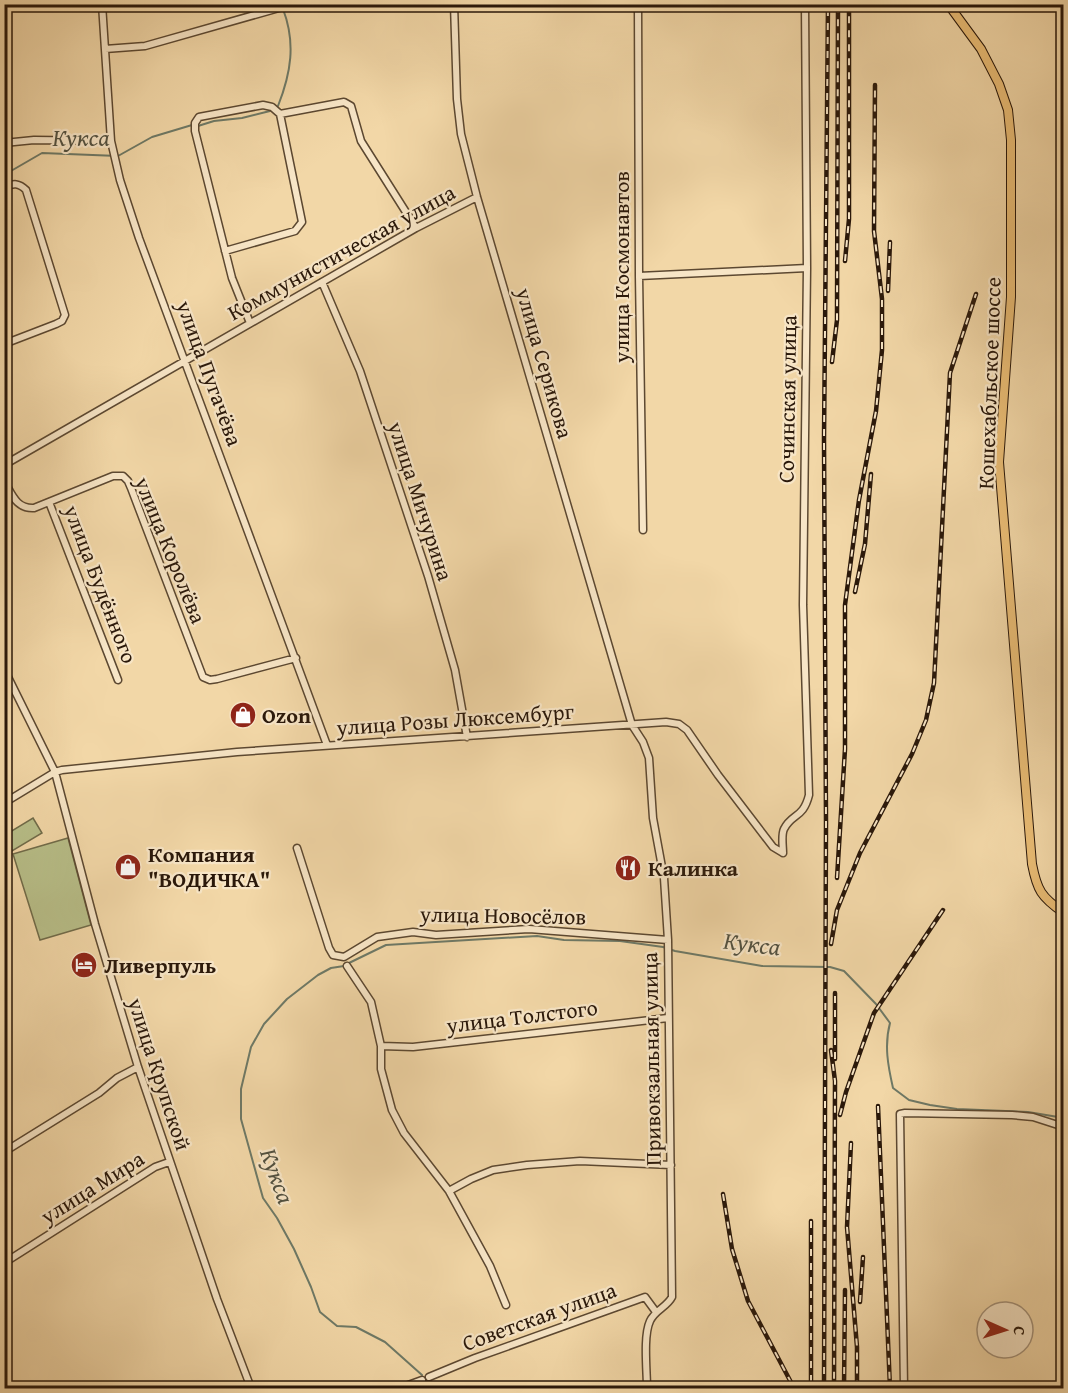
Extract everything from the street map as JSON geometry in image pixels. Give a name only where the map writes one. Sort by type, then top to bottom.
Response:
[{"type":"main road","name":"Кошехабльское шоссе","points":[[948,4],[981,49],[999,84],[1008,110],[1011,140],[1011,297],[999,462],[1032,864],[1036,886],[1048,903],[1064,913]]},
{"type":"street","name":"улица Пугачёва","points":[[102,4],[111,141],[120,180],[139,238],[327,745]]},
{"type":"street","points":[[105,49],[145,46],[293,4]]},
{"type":"street","name":"улица Серикова","points":[[454,4],[457,99],[461,134],[477,197],[632,725]]},
{"type":"street","name":"улица Космонавтов","points":[[638,4],[643,530]]},
{"type":"street","name":"Сочинская улица","points":[[783,853],[783,830],[790,821],[801,814],[809,795],[803,605],[807,268],[806,4]]},
{"type":"street","points":[[280,114],[344,102],[351,106],[361,141],[416,228]]},
{"type":"street","points":[[225,251],[296,231],[302,222],[280,114],[272,107],[263,105],[199,117],[195,123],[195,131],[231,278],[250,322]]},
{"type":"street","points":[[4,142],[111,141]]},
{"type":"street","points":[[4,187],[13,184],[20,185],[26,190],[65,315],[62,321],[56,324],[4,344]]},
{"type":"street","name":"Коммунистическая улица","points":[[4,465],[186,362],[250,322],[416,228],[477,197]]},
{"type":"street","points":[[639,276],[807,268]]},
{"type":"street","name":"улица Мичурина","points":[[322,282],[360,371],[428,576],[455,670],[467,737]]},
{"type":"street","name":"улица Королёва","points":[[4,481],[19,505],[25,509],[34,508],[112,476],[123,476],[128,481],[203,677],[210,680],[217,679],[296,658]]},
{"type":"street","name":"улица Будённого","points":[[49,502],[118,680]]},
{"type":"street","name":"улица Крупской","points":[[4,669],[55,772],[95,924],[138,1067],[217,1299],[251,1389]]},
{"type":"street","name":"улица Розы Люксембург","points":[[4,803],[55,772],[237,752],[666,722],[679,724],[687,730],[718,775],[773,846],[783,853]]},
{"type":"street","name":"Привокзальная улица","points":[[632,725],[644,742],[649,758],[653,818],[664,878],[668,945],[672,1297],[668,1304],[656,1312],[647,1330],[647,1389]]},
{"type":"street","name":"улица Новосёлов","points":[[297,848],[333,955],[344,957],[377,937],[413,932],[436,934],[528,928],[668,945]]},
{"type":"street","points":[[347,966],[371,1002],[381,1046],[381,1069],[392,1110],[404,1133],[449,1191],[490,1266],[506,1305]]},
{"type":"street","name":"улица Толстого","points":[[381,1046],[413,1047],[668,1017]]},
{"type":"street","points":[[4,1152],[99,1094],[117,1078],[138,1067]]},
{"type":"street","points":[[904,1389],[900,1114],[1012,1115],[1033,1117],[1064,1127]]},
{"type":"street","points":[[449,1191],[493,1170],[527,1165],[580,1161],[671,1165]]},
{"type":"street","name":"улица Мира","points":[[4,1263],[156,1167],[169,1162]]},
{"type":"street","name":"Советская улица","points":[[400,1389],[475,1358],[645,1297],[656,1312]]},
{"type":"street","points":[[1064,1298],[1064,1304]]},
{"type":"green space","points":[[33,818],[42,833],[12,851],[5,835]]},
{"type":"green space","points":[[68,838],[91,925],[40,940],[13,854]]},
{"type":"waterway","name":"Кукса","points":[[278,106],[289,70],[291,46],[283,9]]},
{"type":"waterway","name":"Кукса","points":[[198,126],[270,111]]},
{"type":"waterway","name":"Кукса","points":[[4,175],[42,153],[118,156],[152,137],[192,125]]},
{"type":"waterway","name":"Кукса","points":[[349,963],[386,945],[537,936],[564,940],[620,941],[762,966],[830,967],[844,971],[876,1004],[890,1023],[887,1047],[893,1088],[909,1100],[957,1109],[1028,1112],[1064,1118]]},
{"type":"waterway","name":"Кукса","points":[[344,966],[331,968],[318,975],[287,999],[264,1024],[251,1047],[241,1089],[241,1119],[263,1198],[294,1249],[320,1312],[337,1326],[356,1327],[385,1342],[422,1375]]},
{"type":"waterway","name":"Кукса","points":[[427,1381],[433,1388]]},
{"type":"railway","points":[[824,1388],[826,822],[824,439],[828,4]]},
{"type":"railway","points":[[832,362],[837,320],[838,4]]},
{"type":"railway","points":[[845,261],[849,219],[849,4]]},
{"type":"railway","points":[[837,878],[845,749],[845,605],[859,500],[876,411],[882,350],[882,299],[874,231],[875,85]]},
{"type":"railway","points":[[888,291],[890,242]]},
{"type":"railway","points":[[831,944],[837,910],[860,853],[912,754],[926,720],[934,683],[950,373],[976,294]]},
{"type":"railway","points":[[855,592],[865,544],[871,474]]},
{"type":"railway","points":[[840,1115],[874,1013],[943,910]]},
{"type":"railway","points":[[835,993],[835,1059]]},
{"type":"railway","points":[[831,1050],[835,1081],[834,1388]]},
{"type":"railway","points":[[878,1106],[890,1388]]},
{"type":"railway","points":[[851,1143],[847,1227],[857,1347],[857,1388]]},
{"type":"railway","points":[[723,1194],[732,1249],[748,1301],[794,1388]]},
{"type":"railway","points":[[811,1221],[811,1388]]},
{"type":"railway","points":[[860,1302],[863,1257]]},
{"type":"railway","points":[[844,1388],[845,1290]]},
{"type":"place","name":"Ozon","points":[[243,715]]},
{"type":"place","name":"Компания \"ВОДИЧКА\"","points":[[128,867]]},
{"type":"place","name":"Калинка","points":[[628,868]]},
{"type":"place","name":"Ливерпуль","points":[[84,965]]}]
